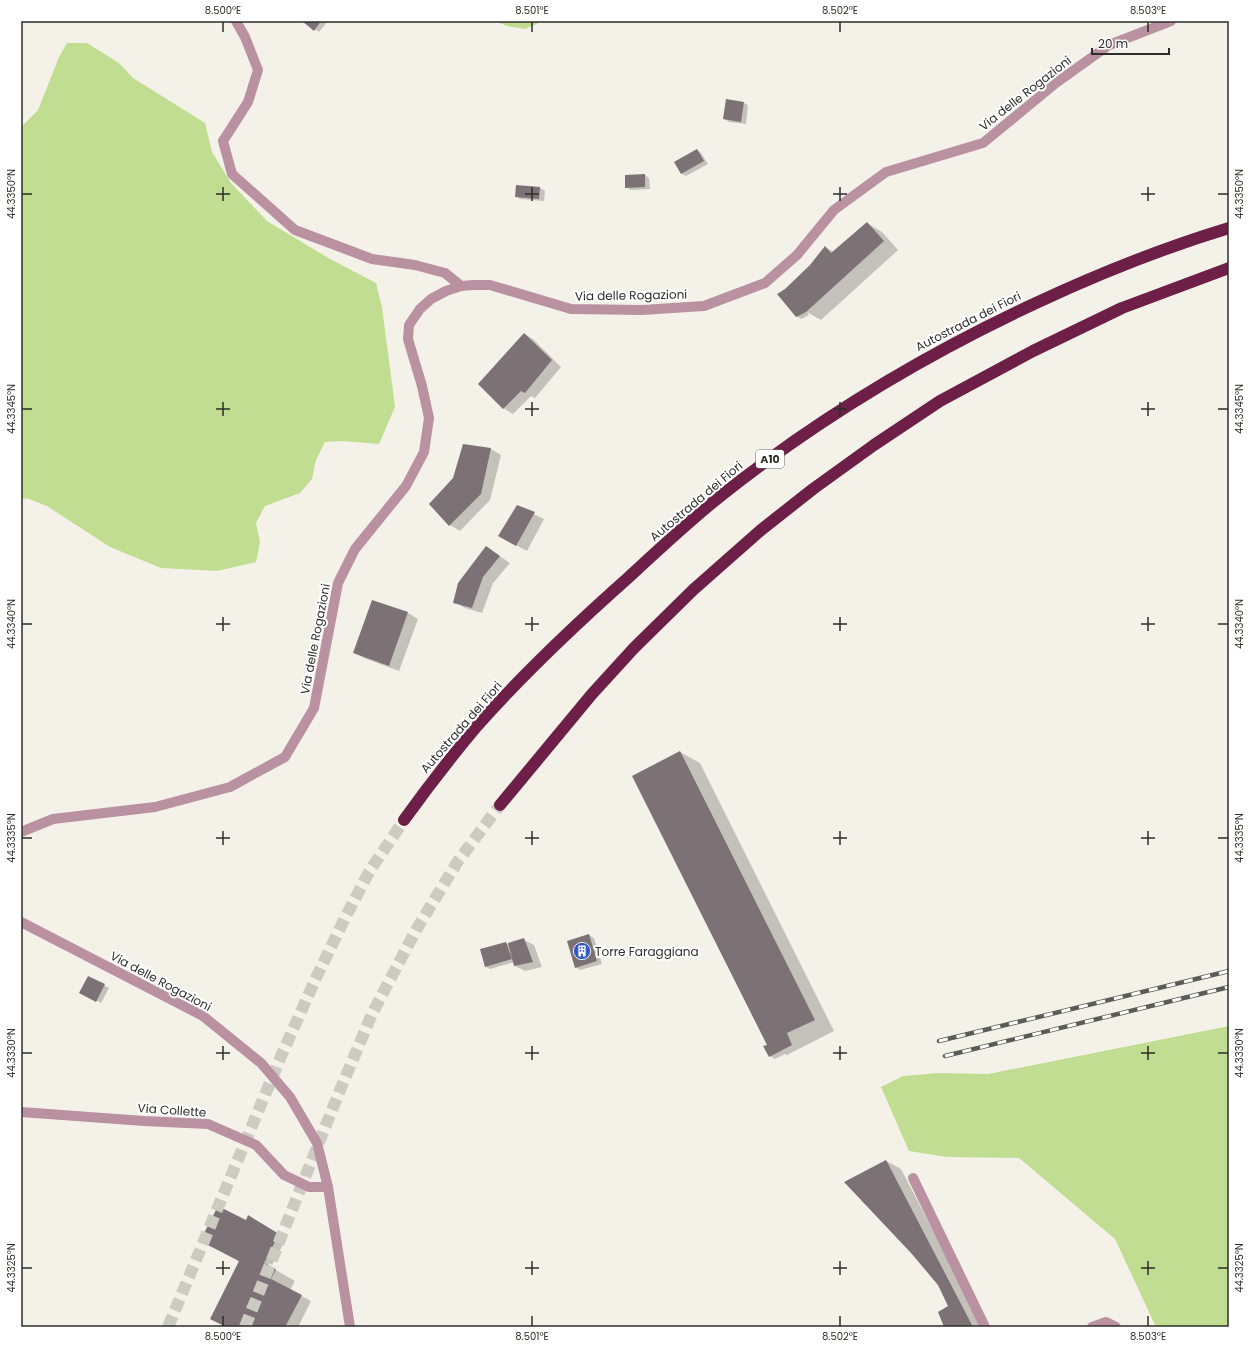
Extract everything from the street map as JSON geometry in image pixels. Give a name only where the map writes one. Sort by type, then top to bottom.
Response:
[{"type":"highway","name":"Autostrada dei Fiori","points":[[404,820],[438,773],[478,725],[565,635],[717,499],[770,458],[836,412],[890,378],[1000,320],[1060,291],[1121,266],[1187,240],[1229,228]]},
{"type":"highway","points":[[500,805],[592,694],[634,648],[699,585],[761,530],[814,489],[874,445],[940,401],[1033,351],[1122,308],[1229,268]]},
{"type":"street","points":[[236,21],[245,36],[258,70],[248,102],[223,141],[232,174],[295,230],[372,259],[415,265],[445,273],[461,286]]},
{"type":"street","name":"Via delle Rogazioni","points":[[21,832],[53,819],[155,807],[230,787],[285,757],[314,708],[338,583],[355,549],[406,486],[424,452],[429,418],[422,386],[408,339],[409,325],[420,309],[431,299],[446,291],[461,286],[490,285],[571,309],[642,310],[704,306],[765,283],[798,255],[834,210],[886,172],[983,143],[1056,83],[1109,45],[1171,21]]},
{"type":"street","name":"Via delle Rogazioni","points":[[21,922],[203,1016],[261,1063],[290,1097],[318,1143],[328,1187]]},
{"type":"street","name":"Via Collette","points":[[21,1112],[208,1124],[256,1145],[284,1176],[309,1187],[328,1187]]},
{"type":"street","points":[[913,1178],[986,1327]]},
{"type":"street","points":[[328,1187],[350,1327]]},
{"type":"street","points":[[1092,1327],[1106,1322],[1116,1327]]},
{"type":"green space","points":[[495,21],[543,21],[525,29],[507,26]]},
{"type":"green space","points":[[67,43],[87,43],[119,63],[133,78],[205,123],[212,152],[231,183],[267,221],[330,259],[376,283],[382,307],[395,407],[379,444],[342,441],[325,442],[316,460],[312,479],[300,493],[265,506],[256,523],[260,542],[256,562],[217,571],[161,568],[110,547],[47,506],[29,499],[21,498],[21,130],[23,125],[38,110],[59,57]]},
{"type":"green space","points":[[1229,1026],[1229,1327],[1156,1327],[1115,1239],[1019,1158],[947,1157],[909,1151],[881,1087],[903,1076],[939,1073],[988,1074]]},
{"type":"building","points":[[302,21],[321,21],[314,31]]},
{"type":"building","points":[[726,99],[744,102],[741,122],[723,119]]},
{"type":"building","points":[[697,149],[704,161],[681,174],[674,162]]},
{"type":"building","points":[[645,174],[645,187],[625,188],[625,175]]},
{"type":"building","points":[[516,185],[540,187],[539,199],[515,197]]},
{"type":"building","points":[[867,222],[884,241],[806,312],[796,317],[777,294],[785,289],[810,265],[825,246],[831,253]]},
{"type":"building","points":[[524,333],[552,360],[525,393],[521,391],[503,409],[478,384]]},
{"type":"building","points":[[463,444],[491,448],[481,494],[449,526],[429,504],[453,478]]},
{"type":"building","points":[[517,505],[535,512],[516,546],[498,536]]},
{"type":"building","points":[[486,546],[500,556],[483,577],[472,608],[453,603],[458,583]]},
{"type":"building","points":[[372,600],[408,612],[389,666],[353,653]]},
{"type":"building","points":[[680,751],[815,1020],[787,1033],[792,1045],[769,1057],[763,1046],[767,1045],[632,776]]},
{"type":"building","name":"Torre Faraggiana","points":[[589,934],[597,961],[575,968],[567,941]]},
{"type":"building","points":[[524,938],[533,962],[514,966],[508,943]]},
{"type":"building","points":[[506,942],[512,959],[485,967],[480,949]]},
{"type":"building","points":[[88,976],[105,984],[96,1002],[79,993]]},
{"type":"building","points":[[886,1160],[973,1327],[944,1327],[938,1312],[948,1306],[938,1285],[911,1253],[844,1182]]},
{"type":"building","points":[[218,1206],[246,1220],[248,1215],[279,1234],[264,1263],[276,1269],[271,1279],[302,1295],[285,1327],[226,1327],[210,1319],[239,1261],[200,1241]]},
{"type":"tunnel","points":[[245,1327],[372,1014],[416,930],[458,861],[500,805]]},
{"type":"tunnel","points":[[168,1327],[282,1054],[316,978],[369,872],[404,820]]},
{"type":"railway","points":[[939,1041],[1229,971]]},
{"type":"railway","points":[[945,1056],[1229,987]]},
{"type":"place","name":"Torre Faraggiana","points":[[582,951]]}]
